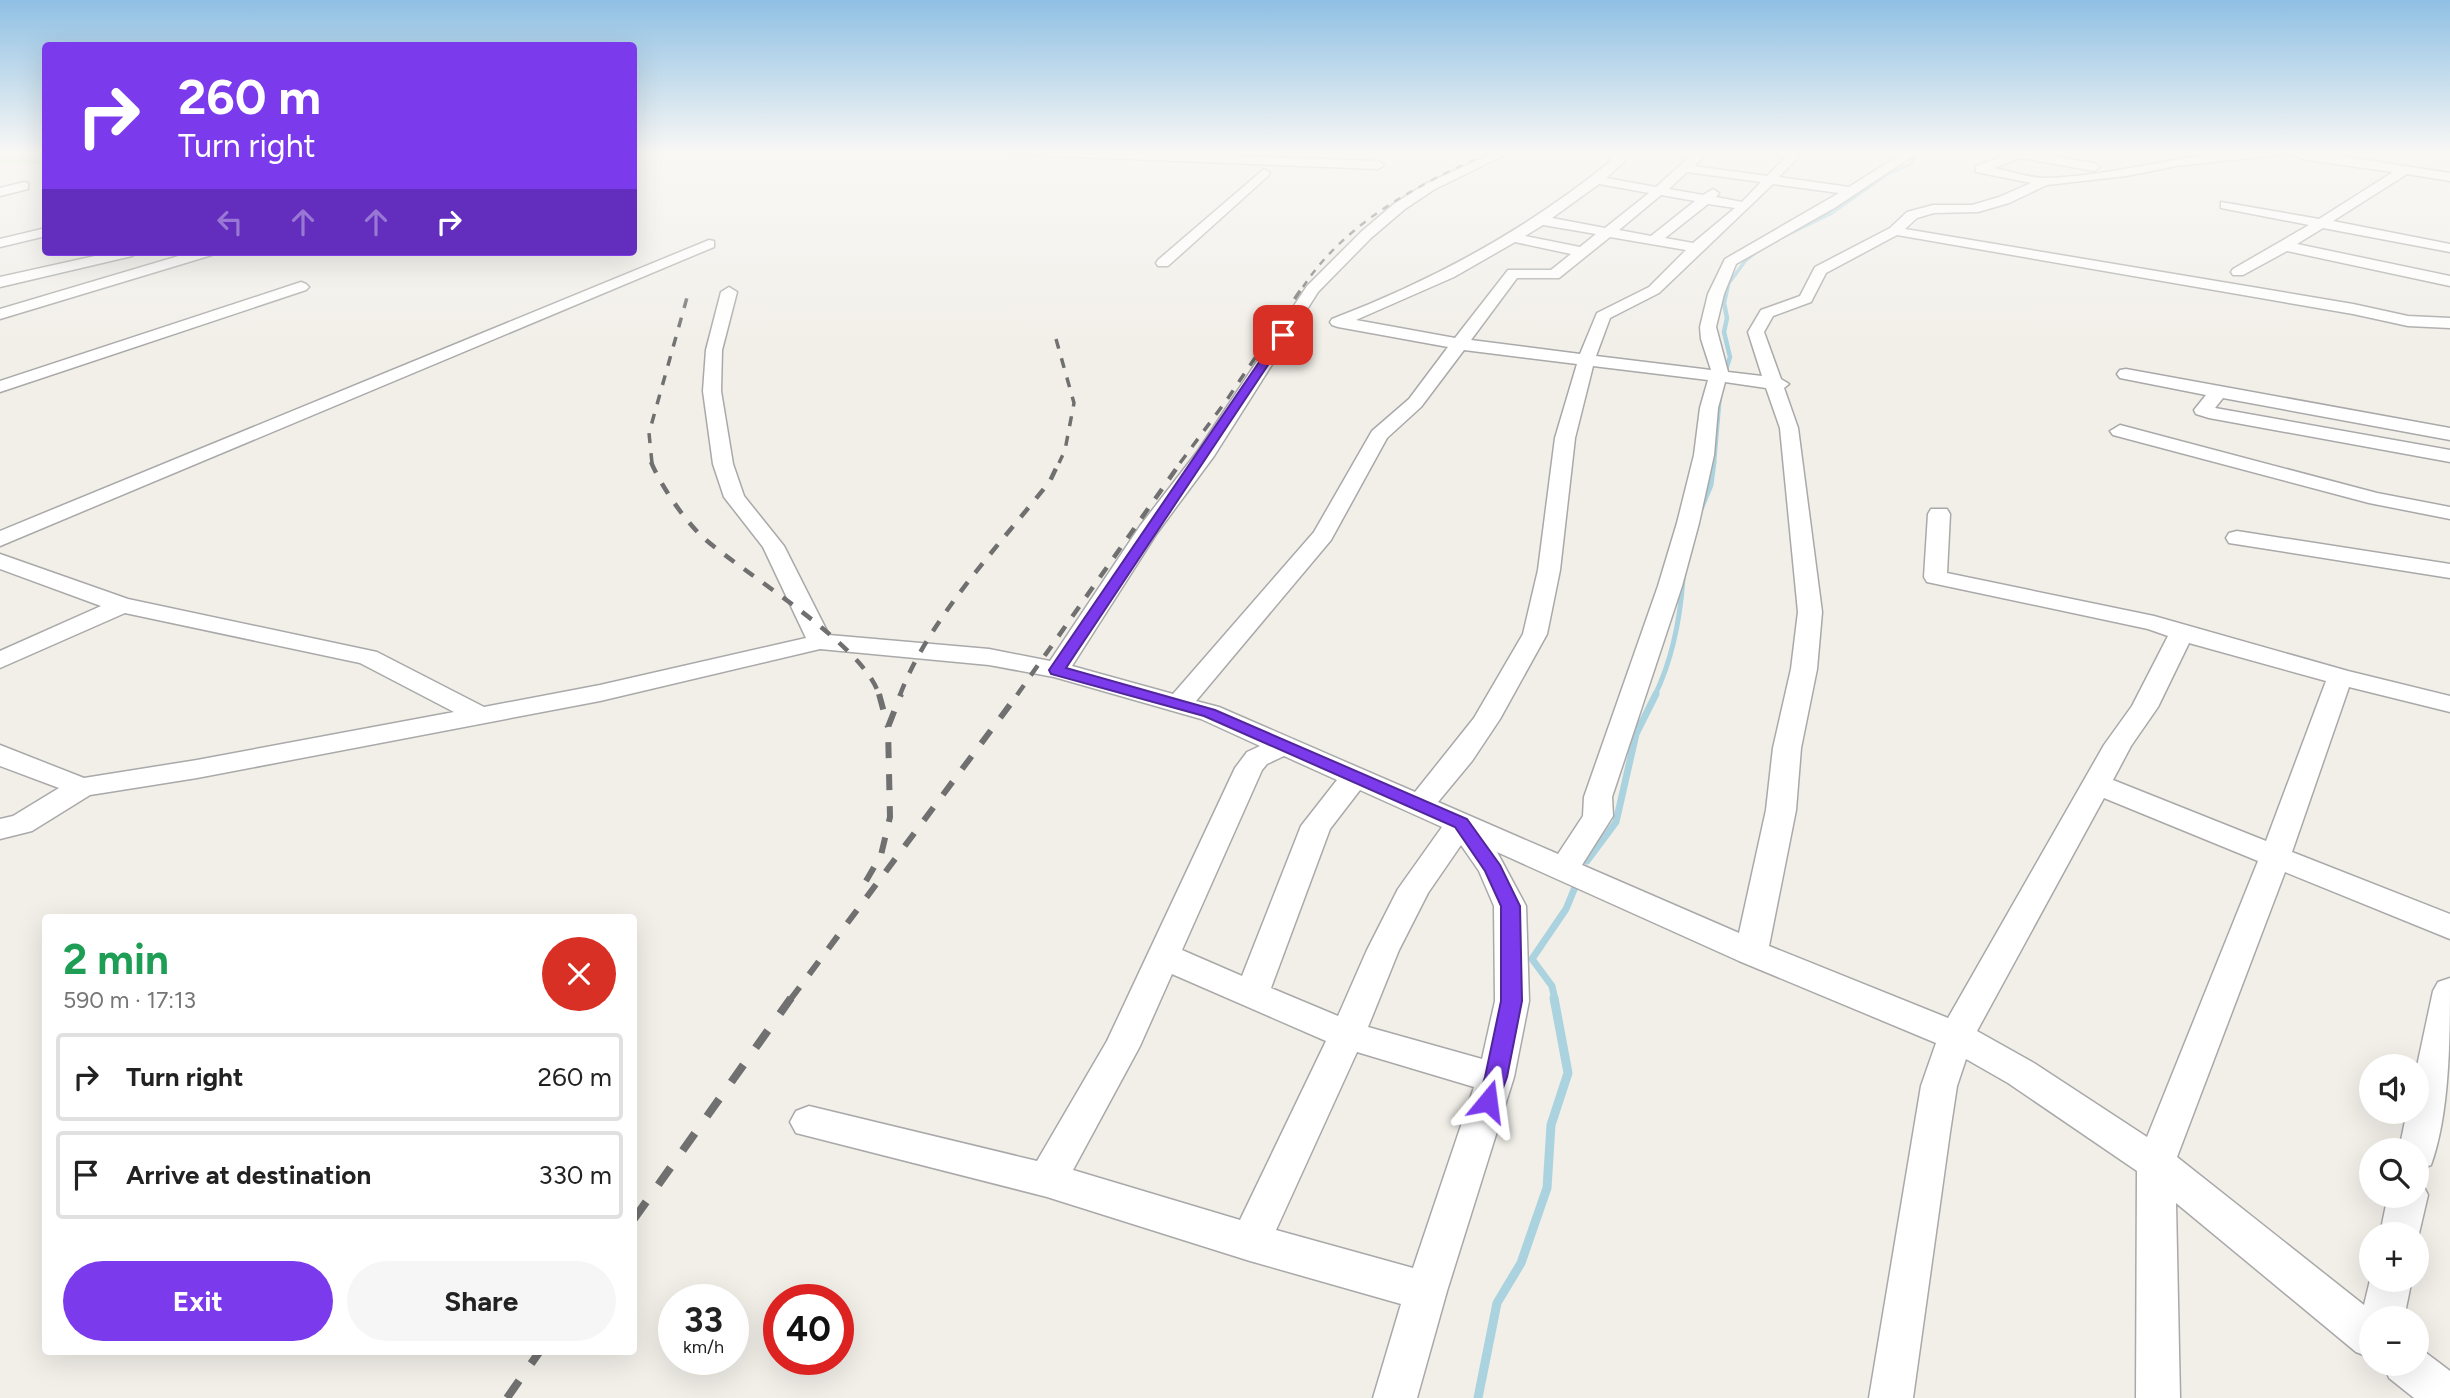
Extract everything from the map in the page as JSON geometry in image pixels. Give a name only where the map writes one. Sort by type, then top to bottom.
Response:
[{"type":"street","points":[[1163,263],[1215,216]]},
{"type":"street","points":[[1056,670],[1148,531],[1204,456],[1312,289],[1366,234],[1388,216]]},
{"type":"street","points":[[1546,216],[1514,238],[1378,308],[1338,322],[1370,330],[1459,344],[1778,383]]},
{"type":"street","points":[[1180,703],[1323,535],[1379,435],[1415,402],[1513,273],[1554,275],[1627,216]]},
{"type":"street","points":[[1654,240],[1684,216]]},
{"type":"street","points":[[1420,805],[1462,755],[1487,719],[1535,634],[1549,570],[1565,438],[1587,358],[1603,316],[1654,290],[1732,216]]},
{"type":"street","points":[[1565,868],[1598,816],[1598,797],[1670,586],[1704,455],[1709,408],[1720,369],[1709,339],[1708,327],[1716,294],[1730,262],[1807,216]]},
{"type":"street","points":[[1751,951],[1781,810],[1787,748],[1804,669],[1810,612],[1789,428],[1778,383],[1756,332],[1767,313],[1806,299],[1820,270],[1895,231],[1911,216]]},
{"type":"street","points":[[2286,216],[2450,248]]},
{"type":"street","points":[[2238,272],[2285,247],[2333,216]]},
{"type":"street","points":[[1541,220],[1696,248]]},
{"type":"street","points":[[1895,231],[2353,309],[2408,321],[2450,323]]},
{"type":"street","points":[[0,243],[42,233]]},
{"type":"street","points":[[1514,238],[1583,252]]},
{"type":"street","points":[[0,539],[709,244]]},
{"type":"street","points":[[2285,247],[2450,281]]},
{"type":"street","points":[[0,282],[99,256]]},
{"type":"street","points":[[0,314],[194,256]]},
{"type":"street","points":[[2430,277],[2450,261]]},
{"type":"street","points":[[0,387],[301,287]]},
{"type":"street","points":[[729,292],[713,350],[712,391],[723,464],[734,497],[773,546],[820,642]]},
{"type":"street","points":[[2126,374],[2450,434]]},
{"type":"street","points":[[2213,391],[2217,396],[2203,410],[2450,456]]},
{"type":"street","points":[[2120,431],[2376,499],[2450,513]]},
{"type":"street","points":[[1939,514],[1935,577],[2154,622],[2340,677],[2450,704]]},
{"type":"street","points":[[2237,538],[2450,571]]},
{"type":"street","points":[[0,561],[122,605],[368,657],[478,714]]},
{"type":"street","points":[[0,660],[122,605]]},
{"type":"street","points":[[1891,1398],[1939,1086],[1956,1036],[2118,745],[2145,707],[2182,632]]},
{"type":"street","points":[[0,829],[22,824],[82,787],[197,769],[600,692],[820,642],[989,657],[1056,670],[1180,703],[1284,745],[1751,951],[1956,1036],[2033,1080],[2156,1163],[2359,1326]]},
{"type":"street","points":[[2158,1398],[2156,1163],[2275,858],[2340,677]]},
{"type":"street","points":[[1047,1180],[1122,1046],[1249,768],[1257,758],[1284,745]]},
{"type":"street","points":[[0,754],[82,787]]},
{"type":"street","points":[[1251,994],[1315,826],[1356,776]]},
{"type":"street","points":[[2098,785],[2450,927]]},
{"type":"street","points":[[1250,1242],[1347,1035],[1382,950],[1414,889],[1461,823]]},
{"type":"street","points":[[1395,1398],[1426,1291],[1496,1077],[1512,1001],[1510,906],[1493,869],[1461,823]]},
{"type":"street","points":[[1163,956],[1347,1035],[1496,1077]]},
{"type":"street","points":[[2420,1138],[2450,991]]},
{"type":"street","points":[[809,1122],[1047,1180],[1250,1242],[1426,1291]]},
{"type":"street","points":[[2421,1376],[2449,1398]]},
{"type":"waterway","points":[[1774,241],[1825,216]]},
{"type":"waterway","points":[[1726,287],[1746,260],[1764,246]]},
{"type":"waterway","points":[[1724,376],[1730,357],[1724,332],[1727,318],[1724,303],[1728,285]]},
{"type":"waterway","points":[[1714,463],[1720,393]]},
{"type":"waterway","points":[[1699,514],[1711,485],[1714,462]]},
{"type":"waterway","points":[[1655,695],[1675,638],[1683,579]]},
{"type":"waterway","points":[[1587,861],[1616,822],[1636,734],[1656,694]]},
{"type":"waterway","points":[[1555,1000],[1552,986],[1532,959],[1566,909],[1578,880]]},
{"type":"waterway","points":[[1478,1398],[1497,1303],[1521,1263],[1547,1188],[1551,1125],[1568,1073],[1554,998]]},
{"type":"railway","points":[[1303,287],[1341,242],[1374,216]]},
{"type":"railway","points":[[1180,463],[1226,401],[1304,285]]},
{"type":"railway","points":[[652,463],[649,433],[688,294]]},
{"type":"railway","points":[[1056,339],[1074,403],[1065,450],[1059,463]]},
{"type":"railway","points":[[651,462],[675,504],[698,533],[829,634],[852,655],[869,676],[879,695]]},
{"type":"railway","points":[[900,695],[913,666],[947,611],[1050,481],[1059,462]]},
{"type":"railway","points":[[1017,695],[1181,462]]},
{"type":"railway","points":[[879,694],[888,727]]},
{"type":"railway","points":[[888,727],[901,694]]},
{"type":"railway","points":[[790,1000],[1018,694]]},
{"type":"railway","points":[[866,881],[881,855],[890,817],[888,727]]},
{"type":"railway","points":[[637,1215],[791,998]]},
{"type":"railway","points":[[507,1398],[537,1355]]},
{"type":"route","points":[[1283,335],[1204,456],[1148,531],[1056,670],[1210,713],[1461,823],[1493,869],[1510,906],[1512,1001],[1496,1077],[1488,1101]]}]
